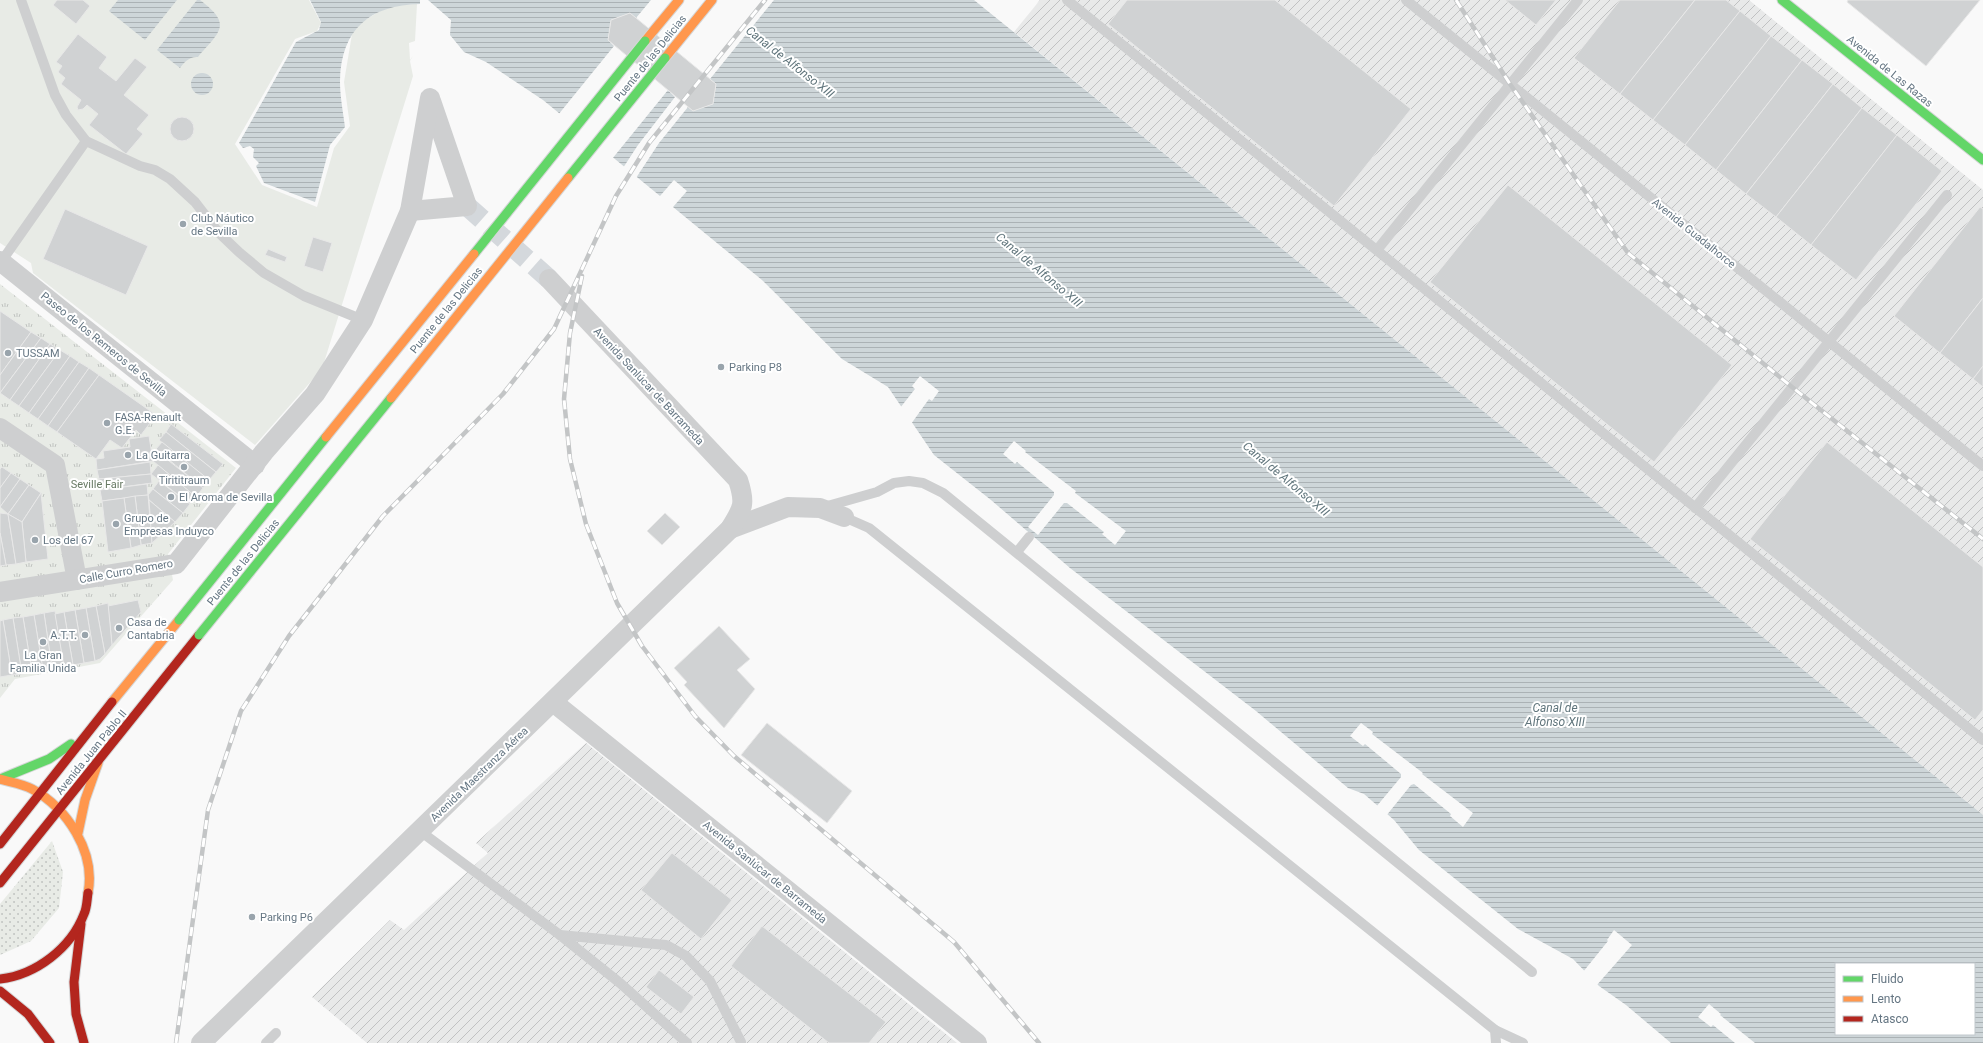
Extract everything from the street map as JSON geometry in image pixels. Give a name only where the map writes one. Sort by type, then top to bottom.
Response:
[{"type":"main road","name":"Puente de las Delicias","points":[[179,620],[679,0]]},
{"type":"main road","name":"Puente de las Delicias","points":[[200,635],[712,0]]},
{"type":"main road","name":"Avenida de Las Razas","points":[[1782,0],[1983,160]]},
{"type":"main road","name":"Avenida Juan Pablo II","points":[[0,844],[87,733],[179,620]]},
{"type":"main road","name":"Avenida Juan Pablo II","points":[[0,883],[200,635]]},
{"type":"main road","points":[[0,779],[49,759],[87,733]]},
{"type":"main road","points":[[78,833],[85,800],[99,761]]},
{"type":"main road","points":[[0,779],[14,781],[41,793],[61,809],[78,833],[86,853],[89,874],[88,895],[82,916],[74,982],[76,1014],[84,1043]]},
{"type":"main road","points":[[0,979],[20,975],[36,968],[51,958],[71,937],[82,916]]},
{"type":"main road","points":[[0,991],[20,1006],[45,1034],[50,1043]]},
{"type":"street","points":[[255,465],[315,394],[363,320],[410,211],[430,98],[467,206],[410,211]]},
{"type":"street","name":"Paseo de los Remeros de Sevilla","points":[[1,262],[255,465]]},
{"type":"street","name":"Avenida Sanlúcar de Barrameda","points":[[549,279],[738,480],[743,496]]},
{"type":"street","points":[[0,428],[56,465],[77,580]]},
{"type":"street","name":"Calle Curro Romero","points":[[0,592],[176,564],[255,465]]},
{"type":"street","name":"Avenida Maestranza Aérea","points":[[201,1043],[730,529],[742,509],[743,496]]},
{"type":"street","points":[[730,529],[788,507],[820,508],[844,517]]},
{"type":"street","name":"Avenida Sanlúcar de Barrameda","points":[[553,702],[977,1043]]},
{"type":"lane","points":[[21,0],[55,95],[66,115],[86,142],[140,166],[155,170],[170,179],[195,202],[219,233],[264,273],[304,296],[363,320]]},
{"type":"lane","points":[[1067,0],[1983,740]]},
{"type":"lane","name":"Avenida Guadalhorce","points":[[1406,0],[1983,466]]},
{"type":"lane","points":[[1377,250],[1578,0]]},
{"type":"lane","points":[[1,262],[86,142]]},
{"type":"lane","points":[[1695,508],[1947,195]]},
{"type":"lane","points":[[820,508],[877,492],[894,483],[909,481],[923,483],[943,492],[1532,972]]},
{"type":"lane","points":[[844,517],[870,528],[1495,1030],[1523,1043]]},
{"type":"lane","points":[[1017,552],[1029,537]]},
{"type":"lane","points":[[420,831],[560,935],[620,983],[687,1043]]},
{"type":"lane","points":[[560,935],[666,945],[686,956],[710,981],[741,1043]]},
{"type":"lane","points":[[1495,1030],[1496,1043]]},
{"type":"lane","points":[[266,1043],[276,1033]]},
{"type":"shaded area","points":[[1040,0],[1749,0],[1983,190],[1983,816],[1014,32]]},
{"type":"shaded area","points":[[586,743],[957,1043],[367,1043],[312,997],[390,920],[404,930],[488,853],[476,843]]},
{"type":"green space","name":"Club Náutico de Sevilla","points":[[0,0],[309,0],[321,23],[317,31],[295,39],[235,144],[262,185],[317,207],[334,148],[350,126],[344,82],[352,34],[362,22],[380,11],[397,5],[417,4],[415,41],[409,43],[410,60],[413,56],[410,61],[413,76],[322,369],[255,445],[33,273],[31,263],[0,243]]},
{"type":"green space","name":"Seville Fair","points":[[0,284],[236,468],[168,554],[173,580],[100,663],[15,679],[0,698]]},
{"type":"green space","points":[[52,841],[63,872],[59,908],[31,941],[0,955],[0,904]]},
{"type":"water","points":[[118,0],[177,0],[145,40],[109,11]]},
{"type":"water","points":[[197,0],[200,0],[217,16],[220,22],[220,28],[212,41],[198,57],[185,62],[180,68],[157,50]]},
{"type":"water","points":[[310,0],[420,0],[420,4],[402,5],[373,15],[362,23],[353,34],[346,47],[340,81],[345,127],[330,145],[315,202],[264,183],[256,166],[259,163],[253,157],[254,149],[250,146],[243,148],[239,143],[296,42],[319,30],[321,22]]},
{"type":"water","name":"Canal de Alfonso XIII","points":[[428,0],[974,0],[1983,815],[1983,1043],[1671,1043],[1626,1005],[1599,986],[1573,959],[1518,929],[1419,850],[1394,820],[1364,794],[1348,788],[1256,711],[1070,568],[991,500],[934,455],[888,387],[842,359],[762,280],[673,207],[687,191],[674,180],[660,196],[543,100],[486,62],[464,52],[450,35],[451,20]]},
{"type":"water","points":[[202,73],[210,76],[213,84],[210,92],[202,95],[194,92],[191,84],[194,76]]},
{"type":"pier","points":[[651,0],[774,0],[710,79],[716,84],[713,104],[693,111],[688,107],[659,143],[636,178],[623,168],[638,145],[675,97],[668,90],[612,159],[558,115],[614,46],[608,40],[611,20],[630,13],[636,18]]},
{"type":"pier","points":[[920,376],[939,391],[932,401],[929,399],[911,424],[900,408],[915,389],[912,386]]},
{"type":"pier","points":[[1014,441],[1026,451],[1025,452],[1076,491],[1075,493],[1126,531],[1115,545],[1102,534],[1104,532],[1067,503],[1064,503],[1038,535],[1028,527],[1054,495],[1054,492],[1017,462],[1015,464],[1003,454]]},
{"type":"pier","points":[[1361,723],[1373,732],[1372,734],[1473,813],[1463,827],[1450,816],[1451,814],[1414,784],[1411,785],[1386,816],[1376,807],[1401,777],[1401,774],[1365,744],[1363,746],[1350,736]]},
{"type":"pier","points":[[1614,930],[1632,945],[1596,986],[1583,972],[1608,941],[1607,940]]},
{"type":"pier","points":[[1709,1004],[1721,1014],[1720,1015],[1755,1043],[1735,1043],[1713,1025],[1711,1027],[1698,1017]]},
{"type":"building","points":[[57,0],[83,0],[90,6],[76,24],[53,5]]},
{"type":"building","points":[[1127,0],[1275,0],[1411,109],[1334,206],[1108,24]]},
{"type":"building","points":[[1505,0],[1556,0],[1536,25]]},
{"type":"building","points":[[1620,0],[1695,0],[1620,94],[1574,58]]},
{"type":"building","points":[[1695,0],[1726,0],[1740,11],[1653,120],[1620,94]]},
{"type":"building","points":[[1848,0],[1980,0],[1926,66],[1847,2]]},
{"type":"building","points":[[1740,11],[1771,36],[1685,145],[1653,120]]},
{"type":"building","points":[[630,13],[716,84],[713,104],[693,111],[608,40],[611,20]]},
{"type":"building","points":[[78,34],[107,57],[99,68],[116,81],[135,58],[147,67],[124,95],[149,115],[137,129],[143,134],[126,154],[89,125],[98,114],[87,105],[83,109],[78,110],[77,107],[81,100],[61,84],[65,78],[58,72],[62,66],[56,62]]},
{"type":"building","points":[[1771,36],[1802,60],[1716,170],[1685,145]]},
{"type":"building","points":[[1802,60],[1833,84],[1746,194],[1716,170]]},
{"type":"building","points":[[1833,84],[1862,108],[1776,217],[1746,194]]},
{"type":"building","points":[[1862,108],[1897,135],[1811,245],[1776,217]]},
{"type":"building","points":[[182,117],[191,120],[194,129],[191,138],[182,141],[173,138],[170,129],[173,120]]},
{"type":"building","points":[[1897,135],[1942,171],[1856,280],[1811,245]]},
{"type":"building","points":[[1508,185],[1732,365],[1654,462],[1430,282]]},
{"type":"building","points":[[1980,207],[1983,209],[1983,298],[1940,353],[1894,316]]},
{"type":"building","points":[[65,209],[148,246],[126,295],[43,259]]},
{"type":"building","points":[[313,237],[332,243],[323,272],[304,266]]},
{"type":"building","points":[[268,249],[287,257],[285,262],[265,255]]},
{"type":"building","points":[[1983,298],[1983,366],[1973,379],[1940,353]]},
{"type":"building","name":"TUSSAM","points":[[0,311],[31,332],[0,375]]},
{"type":"building","points":[[31,332],[41,338],[0,393],[0,375]]},
{"type":"building","points":[[41,338],[50,344],[10,400],[0,393]]},
{"type":"building","points":[[50,344],[60,350],[19,406],[10,400]]},
{"type":"building","points":[[60,350],[70,356],[29,413],[19,406]]},
{"type":"building","points":[[70,356],[79,362],[38,419],[29,413]]},
{"type":"building","points":[[79,362],[89,368],[48,426],[38,419]]},
{"type":"building","points":[[1983,366],[1983,387],[1973,379]]},
{"type":"building","points":[[89,368],[99,375],[57,432],[48,426]]},
{"type":"building","name":"FASA-Renault G.E.","points":[[99,375],[156,415],[141,435],[136,430],[122,448],[110,440],[96,459],[57,432]]},
{"type":"building","points":[[171,424],[223,464],[216,472],[166,432]]},
{"type":"building","points":[[166,432],[216,472],[209,480],[159,440]]},
{"type":"building","name":"La Guitarra","points":[[149,436],[153,461],[97,470],[96,459],[104,458],[103,451],[130,447],[129,439]]},
{"type":"building","name":"Tirititraum","points":[[162,442],[209,480],[203,488],[156,449]]},
{"type":"building","points":[[1827,442],[1983,567],[1983,710],[1975,720],[1750,539]]},
{"type":"building","points":[[159,453],[203,488],[196,497],[153,461]]},
{"type":"building","points":[[150,462],[151,474],[99,479],[97,470]]},
{"type":"building","points":[[158,465],[196,497],[190,504],[151,474]]},
{"type":"building","points":[[2,467],[11,473],[0,488],[0,469]]},
{"type":"building","points":[[11,473],[20,479],[0,507],[0,488]]},
{"type":"building","points":[[151,474],[152,483],[100,490],[99,479]]},
{"type":"building","points":[[20,479],[29,485],[8,514],[0,507]]},
{"type":"building","name":"El Aroma de Sevilla","points":[[159,481],[190,504],[183,513],[153,489]]},
{"type":"building","points":[[147,484],[148,495],[102,501],[100,490]]},
{"type":"building","points":[[29,485],[41,493],[22,522],[8,514]]},
{"type":"building","points":[[153,489],[183,513],[175,522],[149,500],[148,495]]},
{"type":"building","name":"Los del 67","points":[[41,493],[48,559],[26,562],[22,522]]},
{"type":"building","points":[[148,495],[152,543],[141,545],[135,496]]},
{"type":"building","points":[[135,496],[141,545],[131,548],[124,498]]},
{"type":"building","name":"Grupo de Empresas Induyco","points":[[124,498],[131,548],[108,552],[102,501]]},
{"type":"building","points":[[149,500],[175,522],[152,543]]},
{"type":"building","points":[[0,513],[8,514],[16,564],[6,565],[0,533]]},
{"type":"building","points":[[665,513],[680,527],[662,545],[647,531]]},
{"type":"building","points":[[8,514],[22,522],[26,562],[16,564]]},
{"type":"building","points":[[0,533],[6,565],[0,566]]},
{"type":"building","name":"Casa de Cantabria","points":[[138,600],[141,612],[112,645],[108,606]]},
{"type":"building","points":[[108,603],[112,645],[105,654],[96,606]]},
{"type":"building","points":[[96,606],[105,654],[100,659],[95,661],[86,608]]},
{"type":"building","name":"A.T.T.","points":[[86,608],[95,661],[84,663],[75,610]]},
{"type":"building","points":[[75,610],[84,663],[73,665],[64,612]]},
{"type":"building","points":[[55,611],[64,666],[52,668],[44,613]]},
{"type":"building","points":[[64,612],[73,665],[64,666],[55,614]]},
{"type":"building","name":"La Gran Familia Unida","points":[[44,613],[52,668],[43,670],[34,615]]},
{"type":"building","points":[[34,615],[43,670],[32,672],[23,617]]},
{"type":"building","points":[[23,617],[32,672],[22,674],[13,618]]},
{"type":"building","points":[[13,618],[22,674],[12,675],[3,620]]},
{"type":"building","points":[[3,620],[12,675],[0,677],[0,621]]},
{"type":"building","points":[[719,626],[750,659],[737,670],[755,689],[724,728],[684,685],[687,682],[674,668]]},
{"type":"building","points":[[767,723],[852,791],[827,823],[741,755]]},
{"type":"building","points":[[672,853],[732,900],[701,939],[641,890]]},
{"type":"building","points":[[762,926],[886,1022],[869,1043],[829,1043],[731,966]]},
{"type":"building","points":[[659,970],[694,997],[681,1014],[646,987]]},
{"type":"tunnel","points":[[467,206],[549,279]]},
{"type":"railway","points":[[176,1043],[208,810],[241,711],[289,636],[383,516],[503,394],[554,329],[616,196],[649,143],[765,0]]},
{"type":"railway","points":[[1456,0],[1510,84],[1628,253],[1792,387],[1983,539]]},
{"type":"railway","points":[[582,276],[570,333],[564,399],[570,459],[586,524],[617,603],[642,646],[695,716],[734,756],[954,942],[1039,1043]]},
{"type":"traffic: fast","points":[[1782,0],[1983,160]]},
{"type":"traffic: fast","points":[[474,254],[645,41]]},
{"type":"traffic: fast","points":[[568,178],[665,58]]},
{"type":"traffic: fast","points":[[199,635],[391,398]]},
{"type":"traffic: fast","points":[[179,620],[326,437]]},
{"type":"traffic: fast","points":[[0,779],[49,759],[71,744]]},
{"type":"traffic: slow","points":[[645,41],[679,0]]},
{"type":"traffic: slow","points":[[665,58],[712,0]]},
{"type":"traffic: slow","points":[[391,398],[568,178]]},
{"type":"traffic: slow","points":[[326,437],[474,254]]},
{"type":"traffic: slow","points":[[112,702],[179,620]]},
{"type":"traffic: slow","points":[[78,833],[85,800],[98,763]]},
{"type":"traffic: slow","points":[[0,779],[21,784],[32,789],[45,797],[67,819],[83,847],[88,862],[88,893]]},
{"type":"traffic: jam","points":[[0,883],[199,635]]},
{"type":"traffic: jam","points":[[0,844],[112,702]]},
{"type":"traffic: jam","points":[[0,979],[26,972],[51,958],[70,938],[78,926],[85,912],[88,893]]},
{"type":"traffic: jam","points":[[81,924],[74,982],[76,1014],[84,1043]]},
{"type":"traffic: jam","points":[[0,991],[28,1014],[50,1043]]},
{"type":"place","name":"Club Náutico de Sevilla","points":[[183,224]]},
{"type":"place","name":"TUSSAM","points":[[8,353]]},
{"type":"place","name":"Parking P8","points":[[721,367]]},
{"type":"place","name":"FASA-Renault G.E.","points":[[107,423]]},
{"type":"place","name":"La Guitarra","points":[[128,455]]},
{"type":"place","name":"Tirititraum","points":[[184,467]]},
{"type":"place","name":"El Aroma de Sevilla","points":[[171,497]]},
{"type":"place","name":"Grupo de Empresas Induyco","points":[[116,524]]},
{"type":"place","name":"Los del 67","points":[[35,540]]},
{"type":"place","name":"Casa de Cantabria","points":[[119,628]]},
{"type":"place","name":"A.T.T.","points":[[85,635]]},
{"type":"place","name":"La Gran Familia Unida","points":[[43,642]]},
{"type":"place","name":"Parking P6","points":[[252,917]]}]
